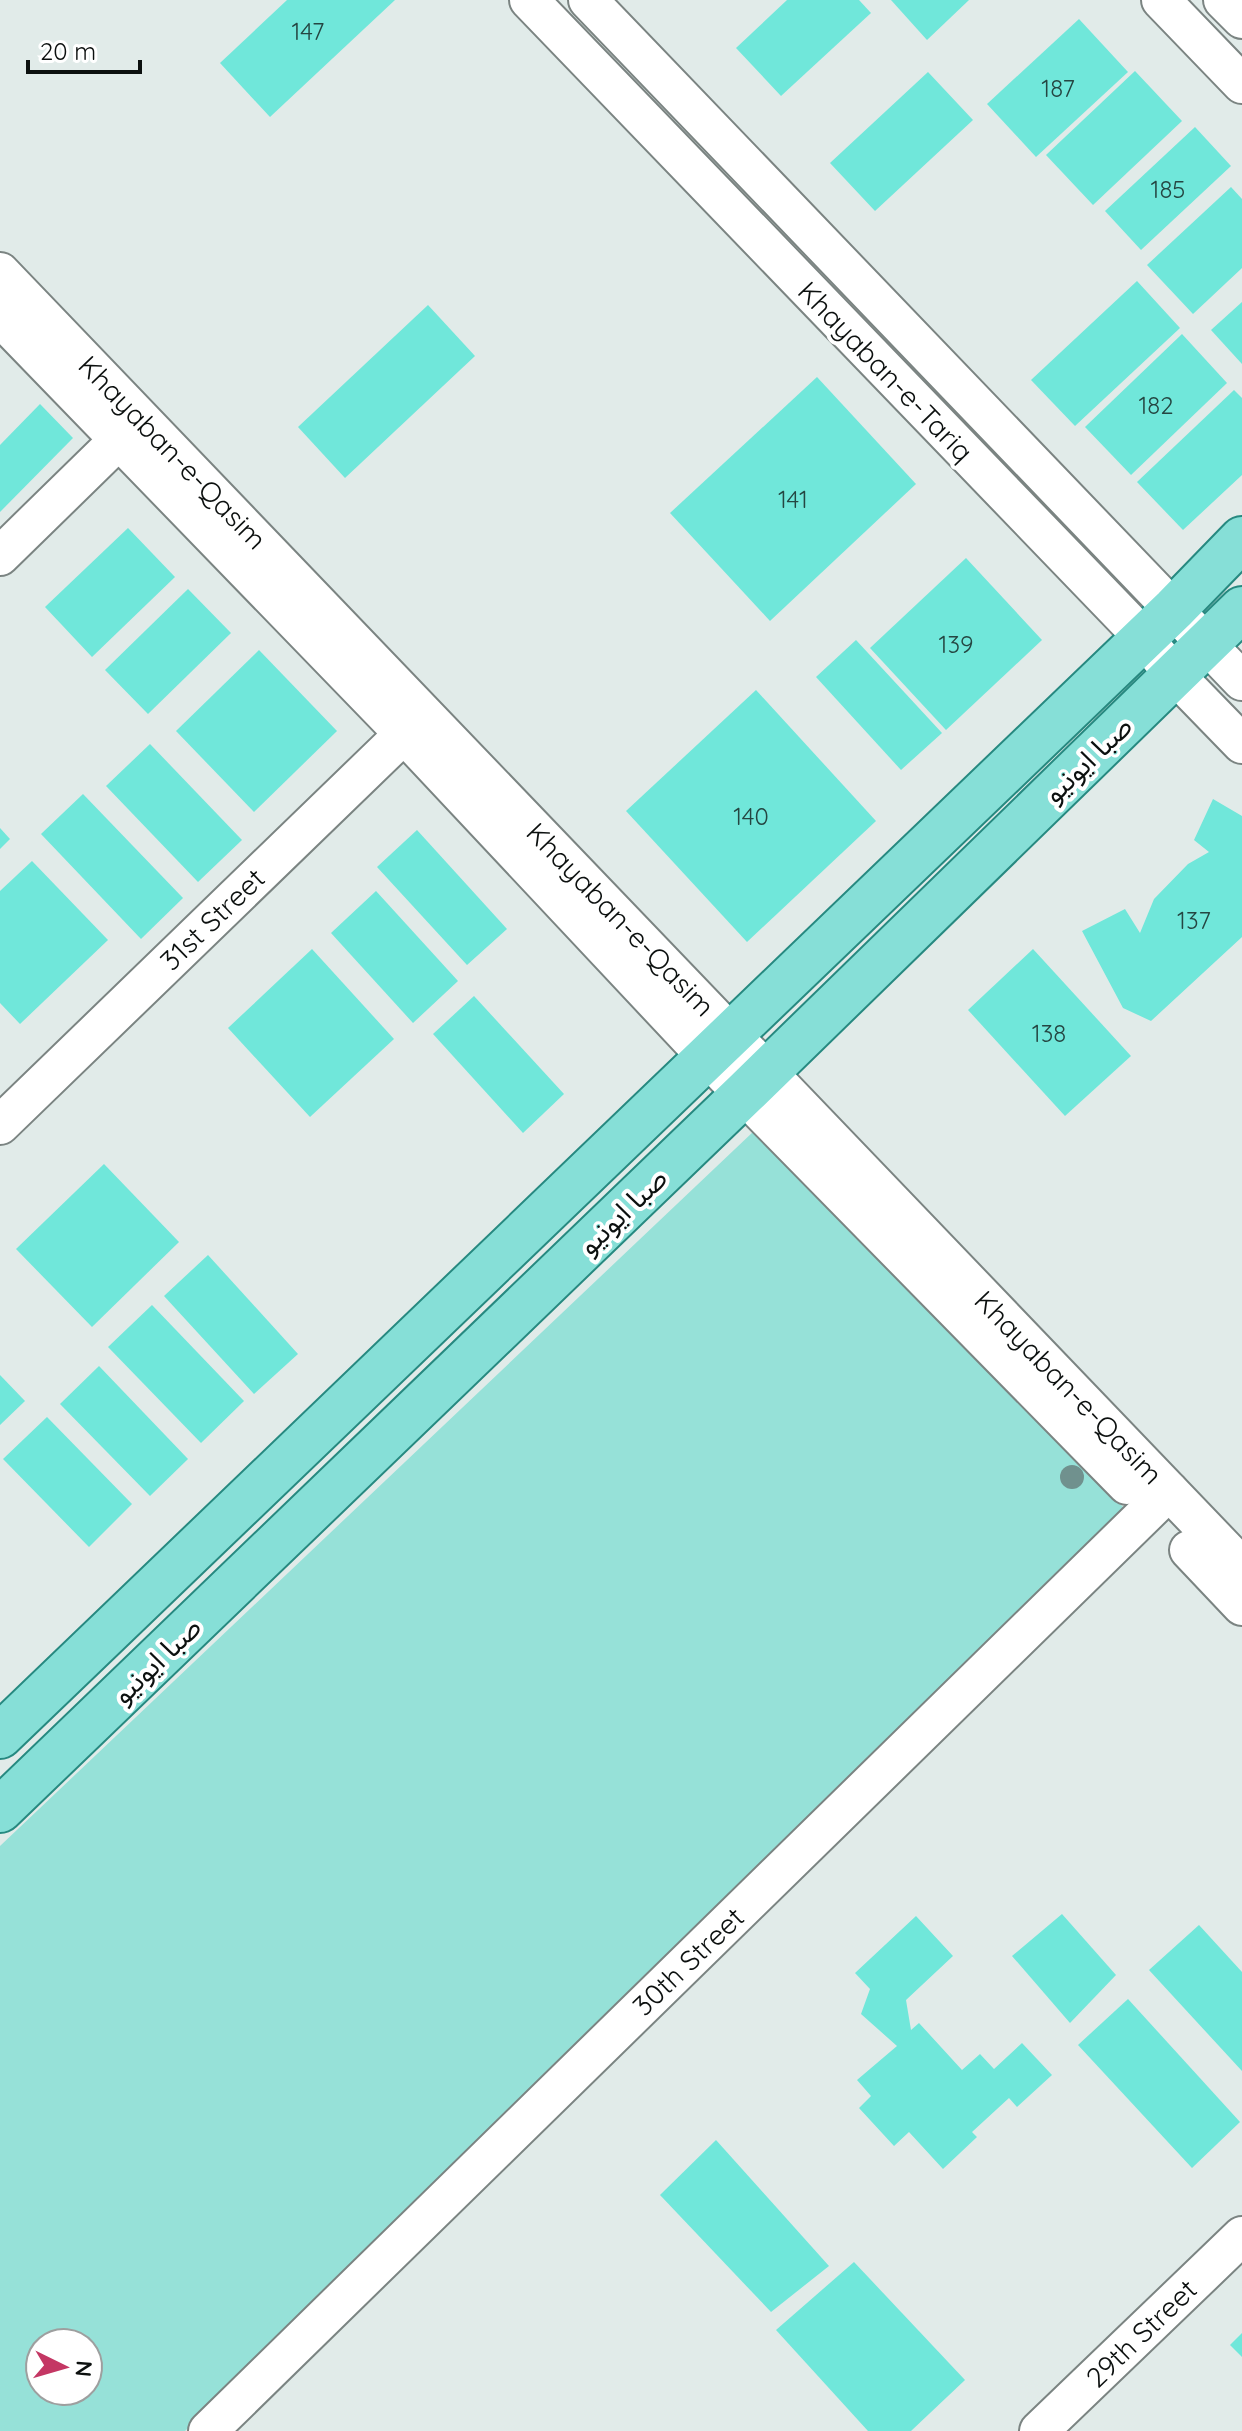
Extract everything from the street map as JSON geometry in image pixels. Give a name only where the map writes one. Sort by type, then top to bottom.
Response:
[{"type":"main road","name":"صبا ایونیو","points":[[0,1736],[1242,539]]},
{"type":"main road","name":"صبا ایونیو","points":[[0,1810],[1242,609]]},
{"type":"street","name":"Khayaban-e-Tariq","points":[[529,0],[1158,622],[1205,644],[1242,681]]},
{"type":"street","name":"Khayaban-e-Tariq","points":[[588,0],[1158,622],[1174,674],[1242,744]]},
{"type":"street","points":[[1161,0],[1242,84]]},
{"type":"street","points":[[1223,0],[1242,19]]},
{"type":"street","name":"Khayaban-e-Qasim","points":[[0,272],[130,429],[718,1044],[1160,1500],[1242,1606]]},
{"type":"street","name":"Khayaban-e-Qasim","points":[[0,317],[130,429]]},
{"type":"street","points":[[0,556],[130,429]]},
{"type":"street","name":"31st Street","points":[[0,1125],[415,725]]},
{"type":"street","name":"Khayaban-e-Qasim","points":[[1160,1500],[1242,1567]]},
{"type":"street","name":"30th Street","points":[[208,2431],[1160,1500]]},
{"type":"street","name":"29th Street","points":[[1039,2431],[1242,2236]]},
{"type":"shaded area","points":[[754,1131],[1129,1513],[185,2431],[0,2431],[0,1846]]},
{"type":"building","points":[[287,0],[395,0],[270,117],[220,63]]},
{"type":"building","points":[[787,0],[859,0],[871,13],[781,96],[736,48]]},
{"type":"building","points":[[891,0],[969,0],[927,40]]},
{"type":"building","points":[[1079,19],[1128,72],[1036,157],[987,104]]},
{"type":"building","points":[[1135,71],[1182,121],[1093,205],[1046,155]]},
{"type":"building","points":[[928,72],[973,120],[875,211],[830,163]]},
{"type":"building","points":[[1195,127],[1231,166],[1141,250],[1105,211]]},
{"type":"building","points":[[1231,187],[1242,199],[1242,268],[1193,314],[1147,265]]},
{"type":"building","points":[[1137,281],[1180,328],[1075,426],[1031,380]]},
{"type":"building","points":[[1242,302],[1242,364],[1211,330]]},
{"type":"building","points":[[428,305],[475,356],[345,478],[298,427]]},
{"type":"building","points":[[1182,334],[1227,383],[1131,475],[1085,427]]},
{"type":"building","points":[[817,377],[916,484],[770,621],[670,513]]},
{"type":"building","points":[[1234,390],[1242,398],[1242,475],[1183,530],[1137,482]]},
{"type":"building","points":[[40,404],[73,438],[0,512],[0,445]]},
{"type":"building","points":[[128,528],[175,577],[92,657],[45,607]]},
{"type":"building","points":[[966,558],[1042,640],[946,730],[870,648]]},
{"type":"building","points":[[188,589],[231,633],[148,714],[105,670]]},
{"type":"building","points":[[856,640],[942,733],[901,770],[816,677]]},
{"type":"building","points":[[259,650],[337,731],[254,812],[176,731]]},
{"type":"building","points":[[756,690],[876,821],[747,942],[626,811]]},
{"type":"building","points":[[150,744],[242,840],[198,882],[106,786]]},
{"type":"building","points":[[83,794],[183,898],[141,939],[41,834]]},
{"type":"building","points":[[1213,799],[1242,816],[1242,937],[1151,1021],[1123,1008],[1082,931],[1125,909],[1140,933],[1154,899],[1188,864],[1209,852],[1194,840]]},
{"type":"building","points":[[0,828],[10,839],[0,849]]},
{"type":"building","points":[[417,830],[507,929],[467,965],[377,867]]},
{"type":"building","points":[[32,861],[108,940],[20,1024],[0,1003],[0,891]]},
{"type":"building","points":[[376,891],[458,981],[413,1023],[331,933]]},
{"type":"building","points":[[312,949],[394,1039],[310,1117],[228,1028]]},
{"type":"building","points":[[1033,949],[1131,1056],[1065,1116],[968,1010]]},
{"type":"building","points":[[474,996],[564,1094],[523,1133],[433,1034]]},
{"type":"building","points":[[104,1164],[179,1242],[92,1327],[16,1249]]},
{"type":"building","points":[[208,1255],[298,1354],[254,1394],[164,1296]]},
{"type":"building","points":[[152,1305],[244,1401],[201,1443],[108,1347]]},
{"type":"building","points":[[99,1366],[188,1459],[150,1496],[60,1404]]},
{"type":"building","points":[[0,1375],[25,1401],[0,1425]]},
{"type":"building","points":[[47,1417],[132,1504],[89,1547],[3,1459]]},
{"type":"building","points":[[1062,1914],[1116,1975],[1070,2023],[1012,1956]]},
{"type":"building","points":[[916,1916],[953,1956],[906,2000],[911,2030],[919,2023],[962,2070],[980,2054],[994,2069],[1022,2043],[1052,2075],[1017,2107],[1009,2098],[972,2132],[977,2137],[943,2169],[909,2132],[894,2146],[859,2108],[871,2096],[857,2080],[897,2046],[861,2014],[870,1989],[855,1973]]},
{"type":"building","points":[[1199,1925],[1242,1972],[1242,2071],[1149,1970]]},
{"type":"building","points":[[1128,1999],[1240,2122],[1192,2168],[1078,2045]]},
{"type":"building","points":[[716,2140],[829,2266],[771,2312],[660,2195]]},
{"type":"building","points":[[854,2262],[965,2380],[911,2431],[868,2431],[776,2330]]},
{"type":"building","points":[[1242,2333],[1242,2357],[1230,2345]]}]
